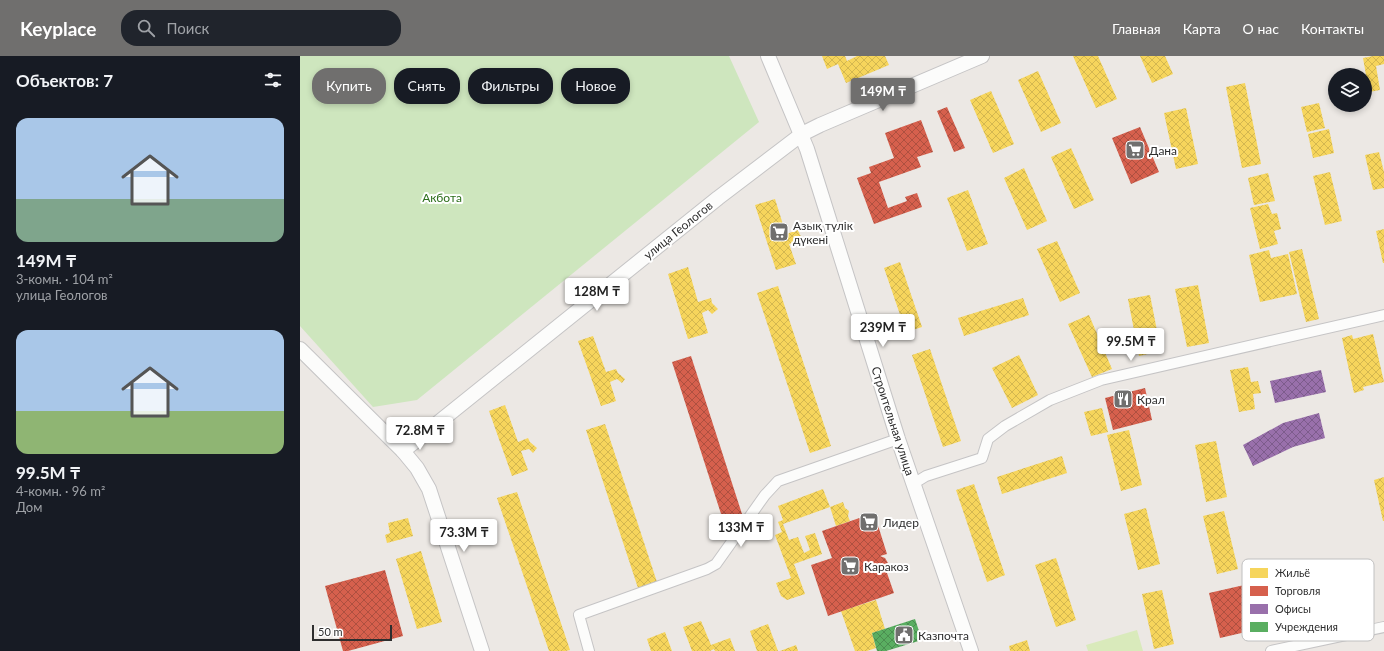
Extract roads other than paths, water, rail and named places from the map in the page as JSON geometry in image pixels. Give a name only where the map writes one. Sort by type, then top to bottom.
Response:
[{"type":"street","name":"Строительная улица","points":[[768,56],[802,134],[898,439],[971,651]]},
{"type":"street","name":"улица Геологов","points":[[403,451],[712,203],[802,134],[982,56]]},
{"type":"street","points":[[913,484],[926,476],[982,458],[988,439],[1005,426],[1050,400],[1101,380],[1384,315]]},
{"type":"street","points":[[300,349],[403,451],[417,468],[429,489],[482,651]]},
{"type":"street","points":[[589,651],[579,615],[707,569],[716,564],[765,495],[778,481],[898,439]]},
{"type":"street","points":[[1374,630],[1384,628]]},
{"type":"street","points":[[1271,651],[1320,641]]},
{"type":"place","name":"Дана","points":[[1135,150]]},
{"type":"place","name":"Азық түлік дүкені","points":[[779,232]]},
{"type":"place","name":"Крал","points":[[1123,399]]},
{"type":"place","name":"Лидер","points":[[869,522]]},
{"type":"place","name":"Каракоз","points":[[850,566]]},
{"type":"place","name":"Казпочта","points":[[904,635]]},
{"type":"park label","name":"Акбота","points":[[442,197]]}]
